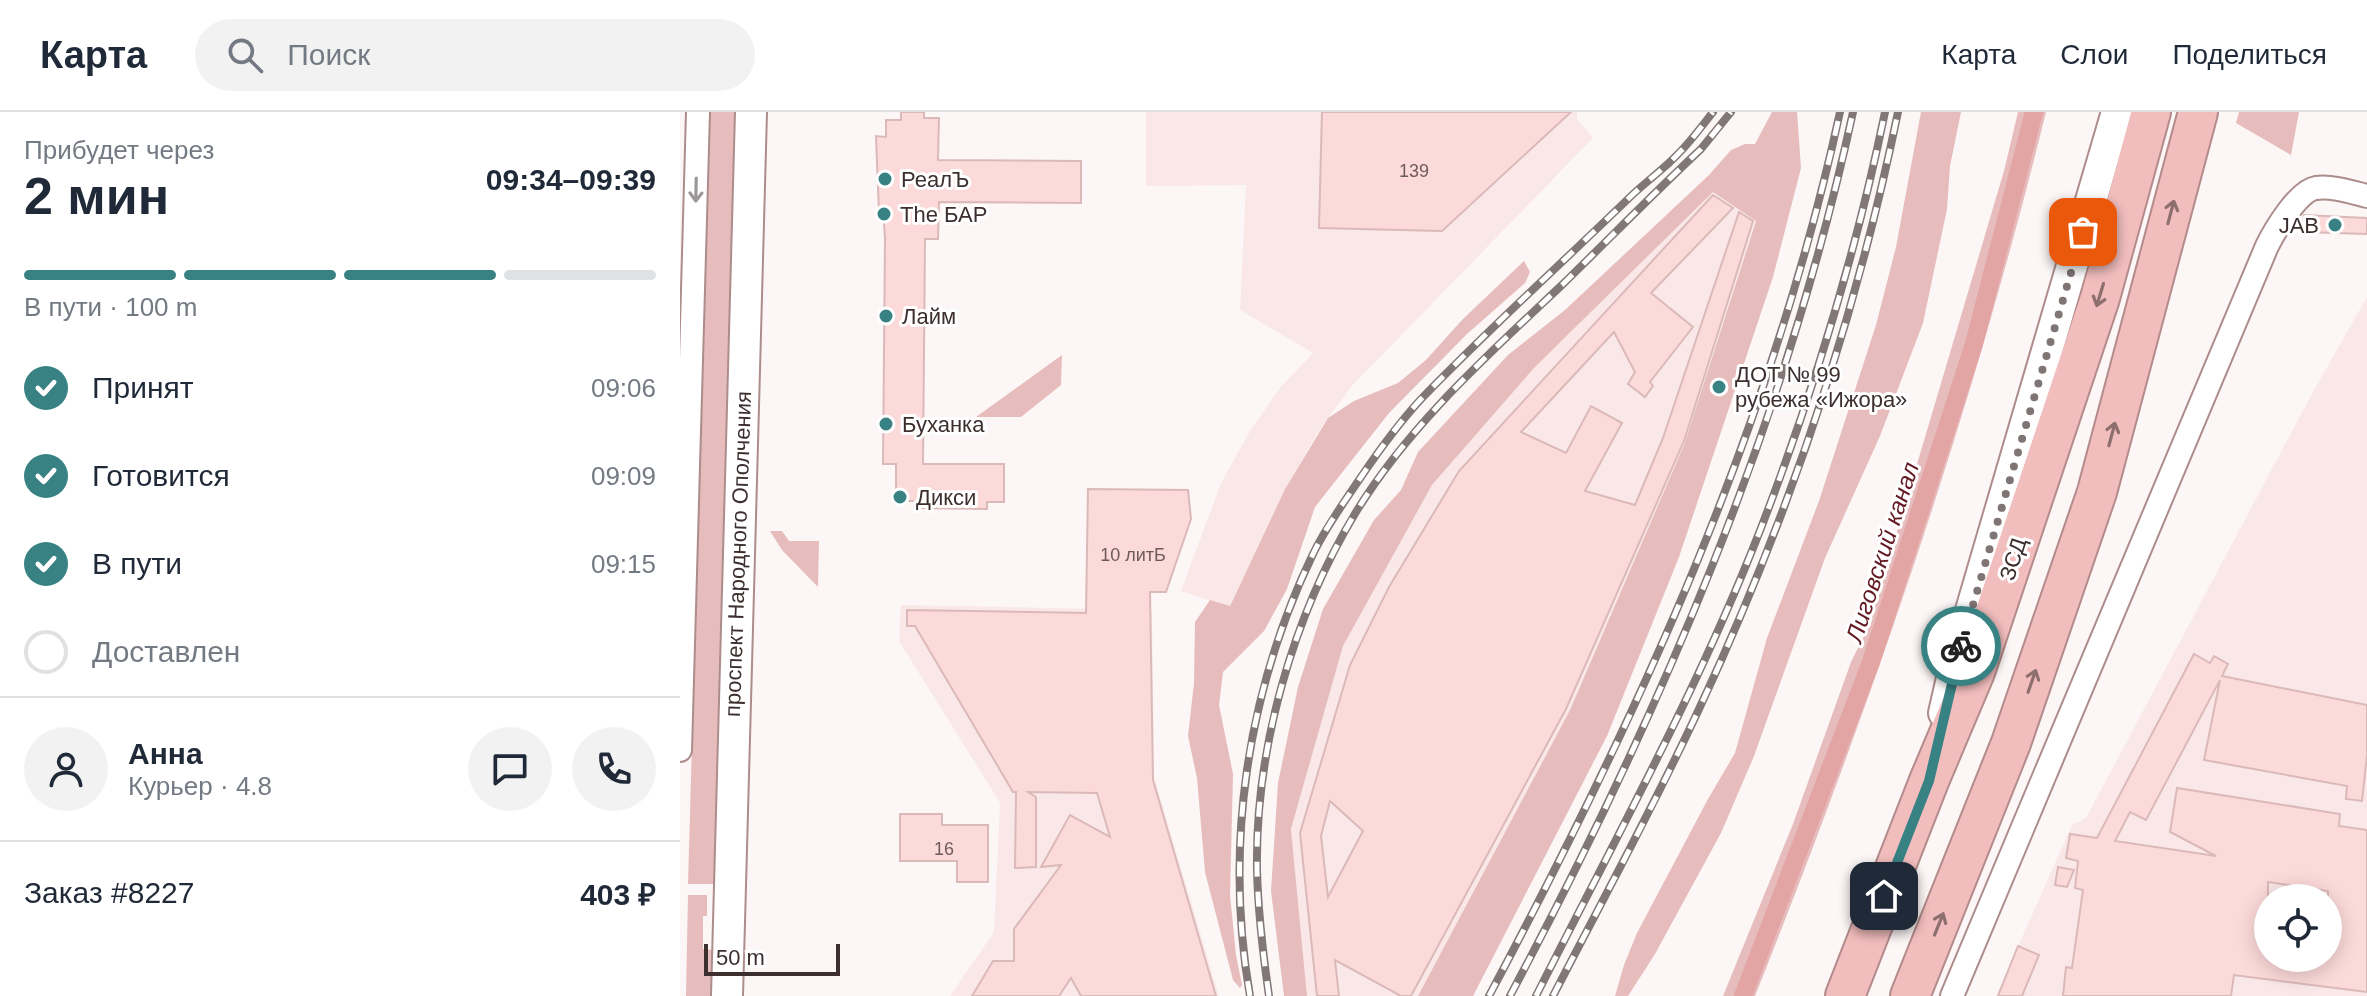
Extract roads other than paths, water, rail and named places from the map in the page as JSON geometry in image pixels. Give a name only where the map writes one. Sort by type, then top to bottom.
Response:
[{"type":"highway","name":"ЗСД","points":[[1845,996],[1975,672],[2100,298],[2151,112]]},
{"type":"highway","points":[[1910,996],[2011,743],[2097,492],[2198,112]]},
{"type":"main road","name":"проспект Народного Ополчения","points":[[727,996],[751,112]]},
{"type":"main road","name":"проспект Народного Ополчения","points":[[746,996],[769,112]]},
{"type":"main road","points":[[1929,781],[1955,665],[2117,112]]},
{"type":"street","points":[[680,750],[698,112]]},
{"type":"street","points":[[1952,996],[2267,246],[2300,197],[2312,188],[2330,188],[2367,196]]},
{"type":"waterway","name":"Лиговский канал","points":[[1743,996],[1871,662],[1974,344],[2034,112]]},
{"type":"railway","points":[[1250,996],[1240,883],[1241,826],[1247,770],[1257,715],[1272,660],[1290,606],[1318,544],[1376,456],[1415,405],[1672,160],[1713,112]]},
{"type":"railway","points":[[1269,996],[1257,870],[1263,777],[1282,684],[1296,639],[1334,552],[1377,480],[1452,391],[1701,149],[1731,112]]},
{"type":"railway","points":[[1489,996],[1598,783],[1695,566],[1739,455],[1778,343],[1812,229],[1840,112]]},
{"type":"railway","points":[[1510,996],[1617,783],[1712,566],[1792,342],[1825,228],[1853,112]]},
{"type":"railway","points":[[1536,996],[1683,706],[1761,528],[1832,323],[1861,218],[1885,112]]},
{"type":"railway","points":[[1553,996],[1682,745],[1762,564],[1840,341],[1862,265],[1898,112]]},
{"type":"place","name":"РеалЪ","points":[[885,179]]},
{"type":"place","name":"The БАР","points":[[884,214]]},
{"type":"place","name":"JAB","points":[[2335,225]]},
{"type":"place","name":"Лайм","points":[[886,316]]},
{"type":"place","name":"ДОТ № 99 рубежа «Ижора»","points":[[1719,387]]},
{"type":"place","name":"Буханка","points":[[886,424]]},
{"type":"place","name":"Дикси","points":[[900,497]]}]
